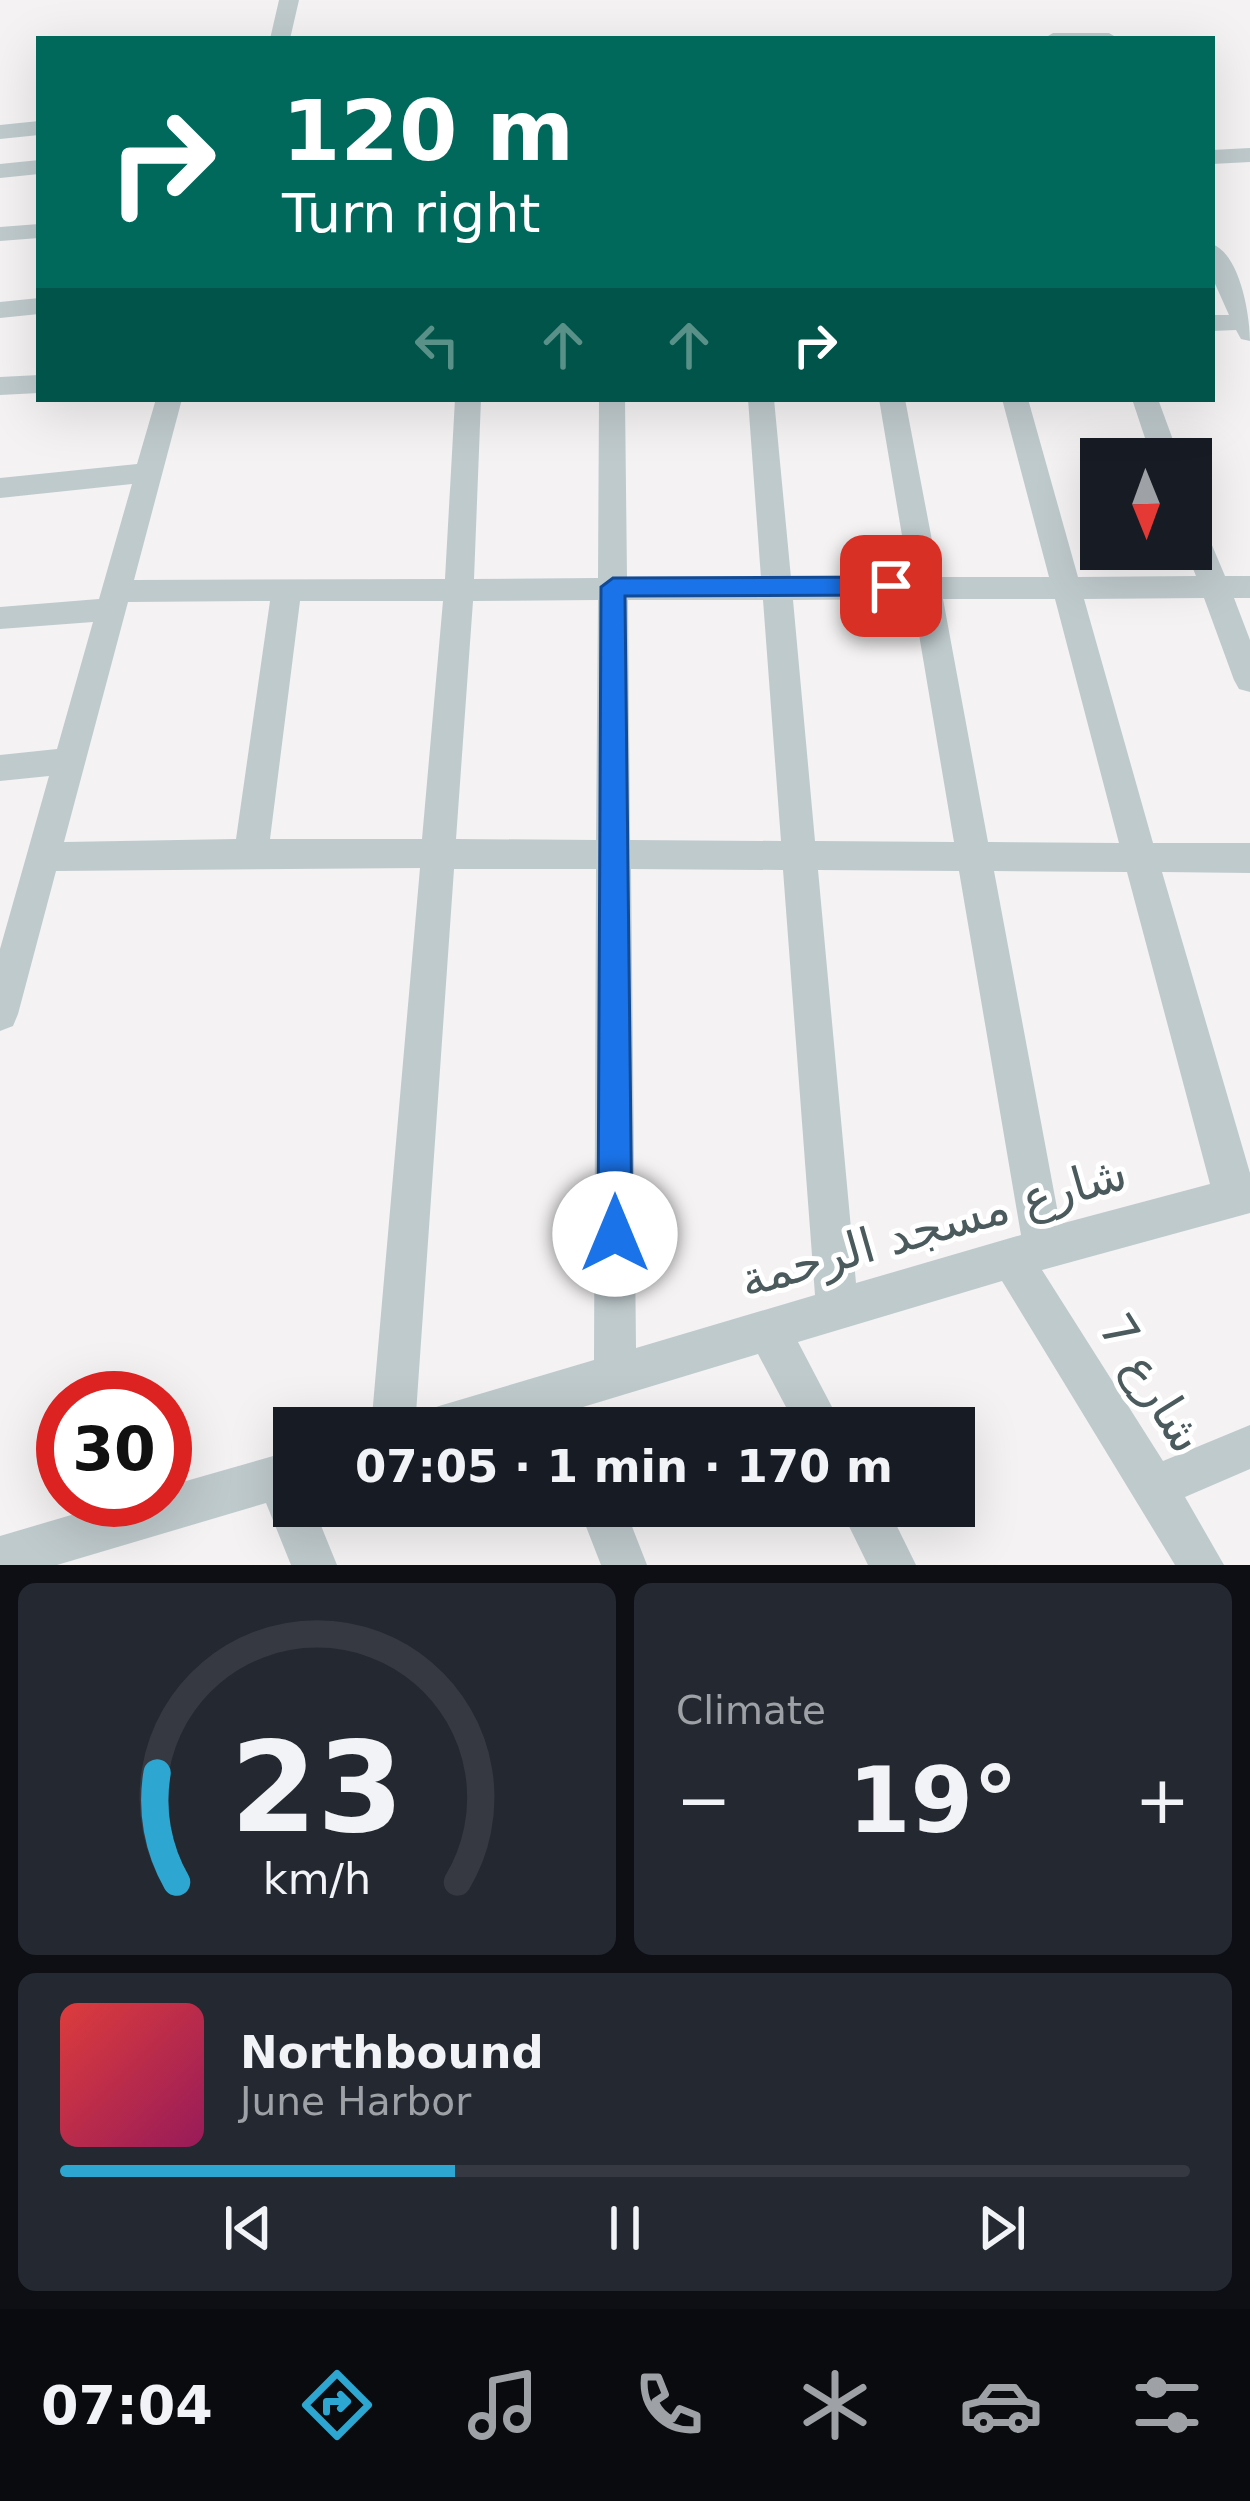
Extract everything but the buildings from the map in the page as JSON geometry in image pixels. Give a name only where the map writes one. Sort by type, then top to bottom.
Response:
[{"type":"street","points":[[281,36],[289,0]]},
{"type":"street","points":[[0,132],[36,128]]},
{"type":"street","points":[[1215,157],[1250,155]]},
{"type":"street","points":[[0,171],[36,167]]},
{"type":"street","points":[[0,234],[36,231]]},
{"type":"street","points":[[1215,257],[1248,326]]},
{"type":"street","points":[[0,310],[36,306]]},
{"type":"street","points":[[1215,323],[1248,326]]},
{"type":"street","points":[[0,386],[36,383]]},
{"type":"street","points":[[0,1014],[12,932],[43,857],[168,402]]},
{"type":"street","points":[[395,1407],[460,589],[468,402]]},
{"type":"street","points":[[613,402],[615,1375]]},
{"type":"street","points":[[761,402],[837,1309]]},
{"type":"street","points":[[893,402],[976,859],[1028,1254]]},
{"type":"street","points":[[1016,402],[1138,858],[1241,1195]]},
{"type":"street","points":[[1145,402],[1158,438]]},
{"type":"street","points":[[0,488],[147,472]]},
{"type":"street","points":[[1209,570],[1250,680]]},
{"type":"street","points":[[0,618],[112,600],[287,590],[1250,587]]},
{"type":"street","points":[[251,853],[287,590]]},
{"type":"street","points":[[0,767],[68,761]]},
{"type":"street","points":[[43,857],[251,853],[1250,858]]},
{"type":"street","name":"شارع مسجد الرحمة","points":[[567,1407],[615,1375],[1241,1195]]},
{"type":"street","name":"شارع 7","points":[[1028,1254],[1153,1487],[1201,1565]]},
{"type":"street","points":[[768,1329],[809,1407]]},
{"type":"street","points":[[1153,1487],[1250,1447]]},
{"type":"street","points":[[0,1559],[273,1478]]},
{"type":"street","points":[[302,1527],[314,1565]]},
{"type":"street","points":[[609,1527],[624,1565]]},
{"type":"street","points":[[873,1527],[893,1565]]},
{"type":"route","points":[[615,1234],[613,587],[891,586]]}]
